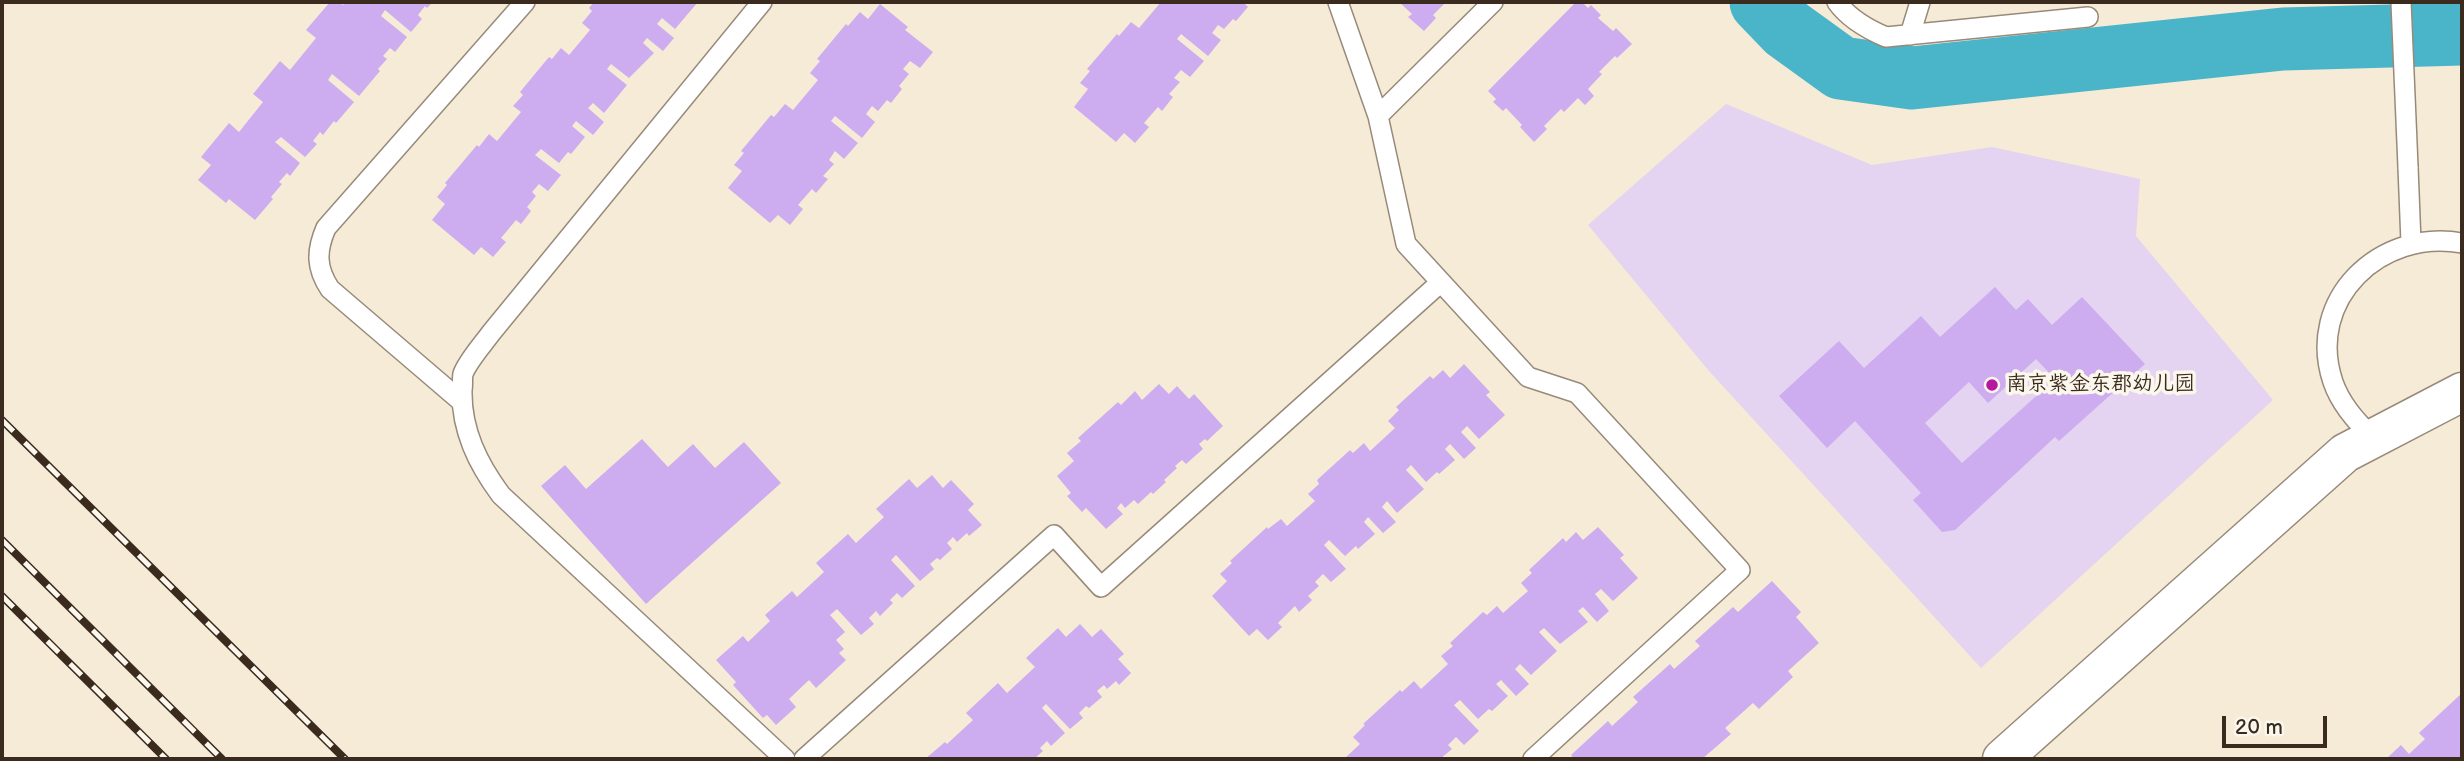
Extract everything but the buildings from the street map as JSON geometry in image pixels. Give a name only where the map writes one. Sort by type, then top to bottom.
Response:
[{"type":"street","points":[[2002,759],[2345,453],[2462,392]]},
{"type":"lane","points":[[462,402],[330,289],[319,266],[320,241],[326,228],[525,2]]},
{"type":"lane","points":[[762,2],[491,333],[463,374],[462,402],[466,429],[474,453],[501,495],[785,759]]},
{"type":"lane","points":[[1338,2],[1378,116],[1406,244],[1528,377],[1577,393],[1740,570],[1533,759]]},
{"type":"lane","points":[[1378,116],[1493,2]]},
{"type":"lane","points":[[1837,2],[1854,20],[1886,37],[2088,17]]},
{"type":"lane","points":[[1910,35],[1920,2]]},
{"type":"lane","points":[[2401,2],[2411,243]]},
{"type":"lane","points":[[2374,438],[2356,422],[2342,403],[2333,382],[2328,358],[2329,334],[2339,300],[2360,272],[2378,256],[2411,243],[2445,239],[2462,243]]},
{"type":"lane","points":[[804,759],[1054,535],[1101,587],[1441,282]]},
{"type":"shaded area","name":"南京紫金东郡幼儿园","points":[[1726,104],[1872,165],[1992,147],[2140,179],[2136,236],[2273,400],[1981,668],[1709,371],[1588,225]]},
{"type":"waterway","points":[[1761,2],[1787,29],[1841,68],[1912,78],[2283,39],[2462,34]]},
{"type":"railway","points":[[2,420],[345,759]]},
{"type":"railway","points":[[2,540],[222,759]]},
{"type":"railway","points":[[2,596],[166,759]]},
{"type":"place","name":"南京紫金东郡幼儿园","points":[[1992,385]]}]
